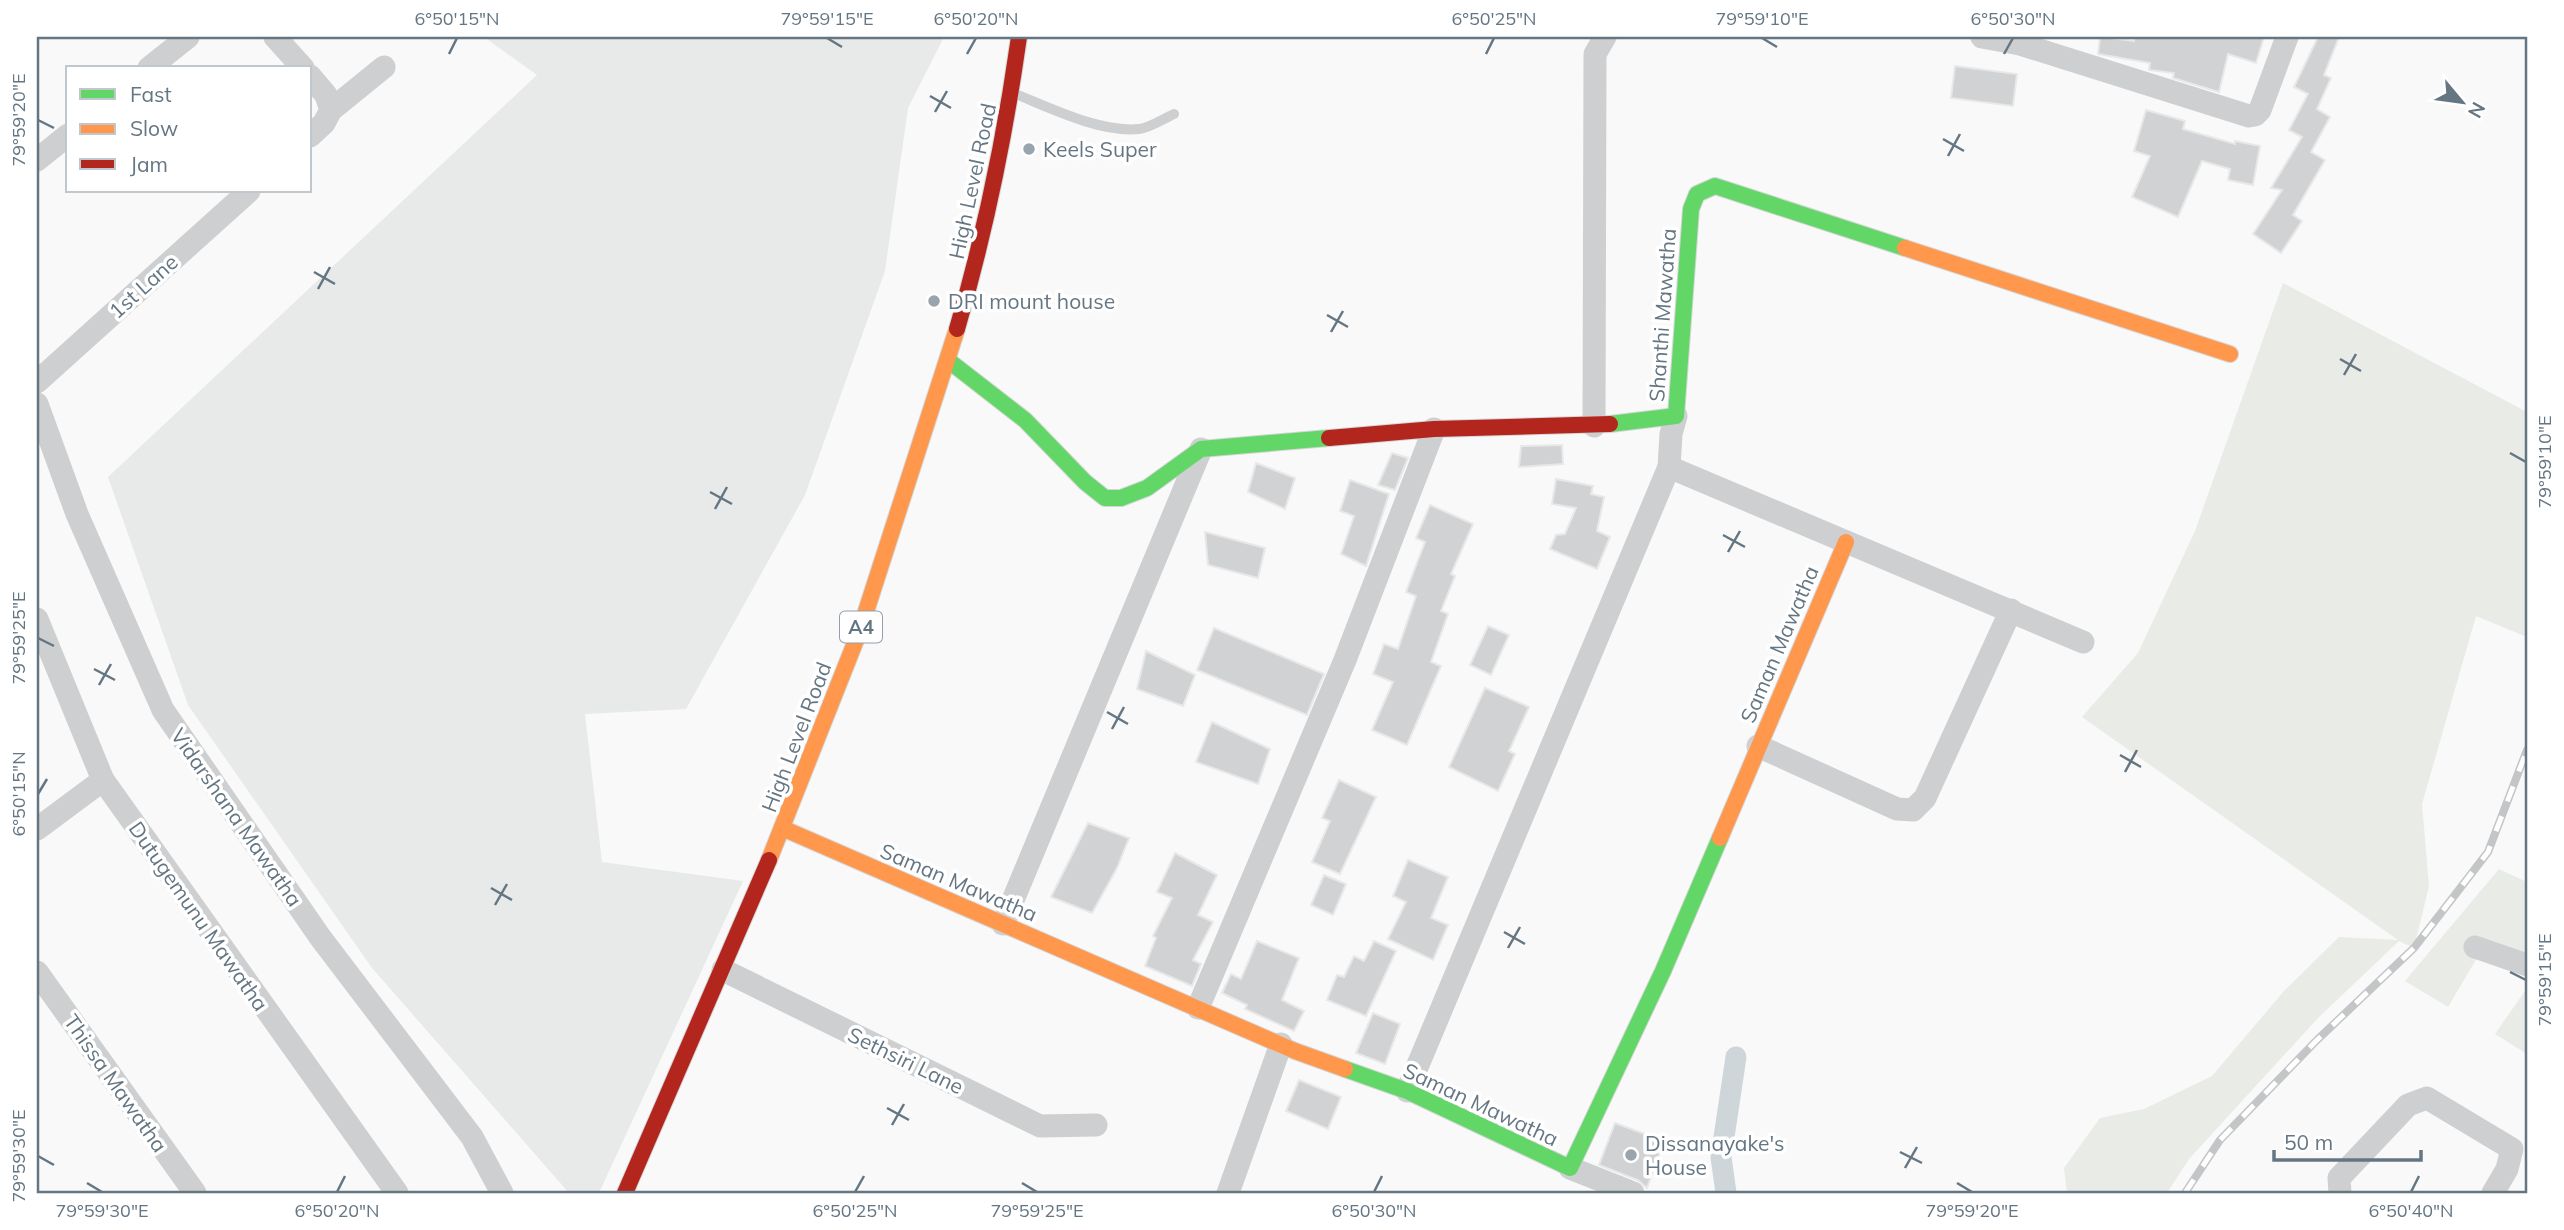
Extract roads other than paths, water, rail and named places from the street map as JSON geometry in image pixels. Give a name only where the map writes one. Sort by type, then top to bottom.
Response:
[{"type":"main road","name":"High Level Road","points":[[625,1193],[723,970],[860,629],[949,361],[981,246],[1012,93],[1019,37]]},
{"type":"main road","name":"Shanthi Mawatha","points":[[1201,449],[1434,429],[1594,426],[1676,416],[1691,209],[1697,194],[1715,186],[2230,354]]},
{"type":"main road","points":[[949,361],[1025,421],[1085,482],[1105,498],[1121,498],[1147,488],[1201,449]]},
{"type":"main road","name":"Saman Mawatha","points":[[782,828],[1281,1044],[1407,1091],[1570,1168],[1663,971],[1846,542]]},
{"type":"street","points":[[152,66],[188,37]]},
{"type":"street","points":[[275,37],[301,66]]},
{"type":"street","points":[[1594,426],[1595,54],[1605,37]]},
{"type":"street","points":[[1982,37],[2020,40],[2249,116],[2260,110],[2287,37]]},
{"type":"street","points":[[312,134],[324,123],[331,110],[384,67]]},
{"type":"street","points":[[312,78],[326,95],[331,110]]},
{"type":"street","points":[[37,160],[66,137]]},
{"type":"street","name":"1st Lane","points":[[37,382],[248,192]]},
{"type":"street","name":"Vidarshana Mawatha","points":[[37,404],[77,514],[163,710],[320,937],[471,1137],[502,1193]]},
{"type":"street","points":[[1407,1091],[1669,467],[1671,434],[1676,416]]},
{"type":"street","points":[[1198,1008],[1345,660],[1434,429]]},
{"type":"street","points":[[1003,924],[1201,449]]},
{"type":"street","points":[[1669,467],[2083,642]]},
{"type":"street","points":[[1758,746],[1897,809],[1913,810],[1925,797],[2011,610]]},
{"type":"street","name":"Dutugemunu Mawatha","points":[[37,619],[103,780],[397,1193]]},
{"type":"street","points":[[37,829],[103,780]]},
{"type":"street","points":[[2475,947],[2527,965]]},
{"type":"street","name":"Sethsiri Lane","points":[[723,970],[1041,1126],[1096,1125]]},
{"type":"street","name":"Thissa Mawatha","points":[[37,972],[195,1193]]},
{"type":"street","points":[[1228,1193],[1281,1044]]},
{"type":"street","points":[[2340,1193],[2339,1178],[2408,1105],[2427,1098],[2512,1149],[2507,1169],[2494,1193]]},
{"type":"street","points":[[1570,1168],[1633,1193]]},
{"type":"lane","points":[[1012,93],[1064,114],[1108,127],[1140,129],[1174,114]]},
{"type":"waterway","points":[[1726,1193],[1721,1157],[1736,1057]]},
{"type":"railway","points":[[2185,1193],[2220,1140],[2317,1040],[2414,948],[2488,852],[2527,750]]},
{"type":"place","name":"Keels Super","points":[[1029,149]]},
{"type":"place","name":"DRI mount house","points":[[934,301]]},
{"type":"place","name":"Dissanayake's House","points":[[1631,1155]]}]
